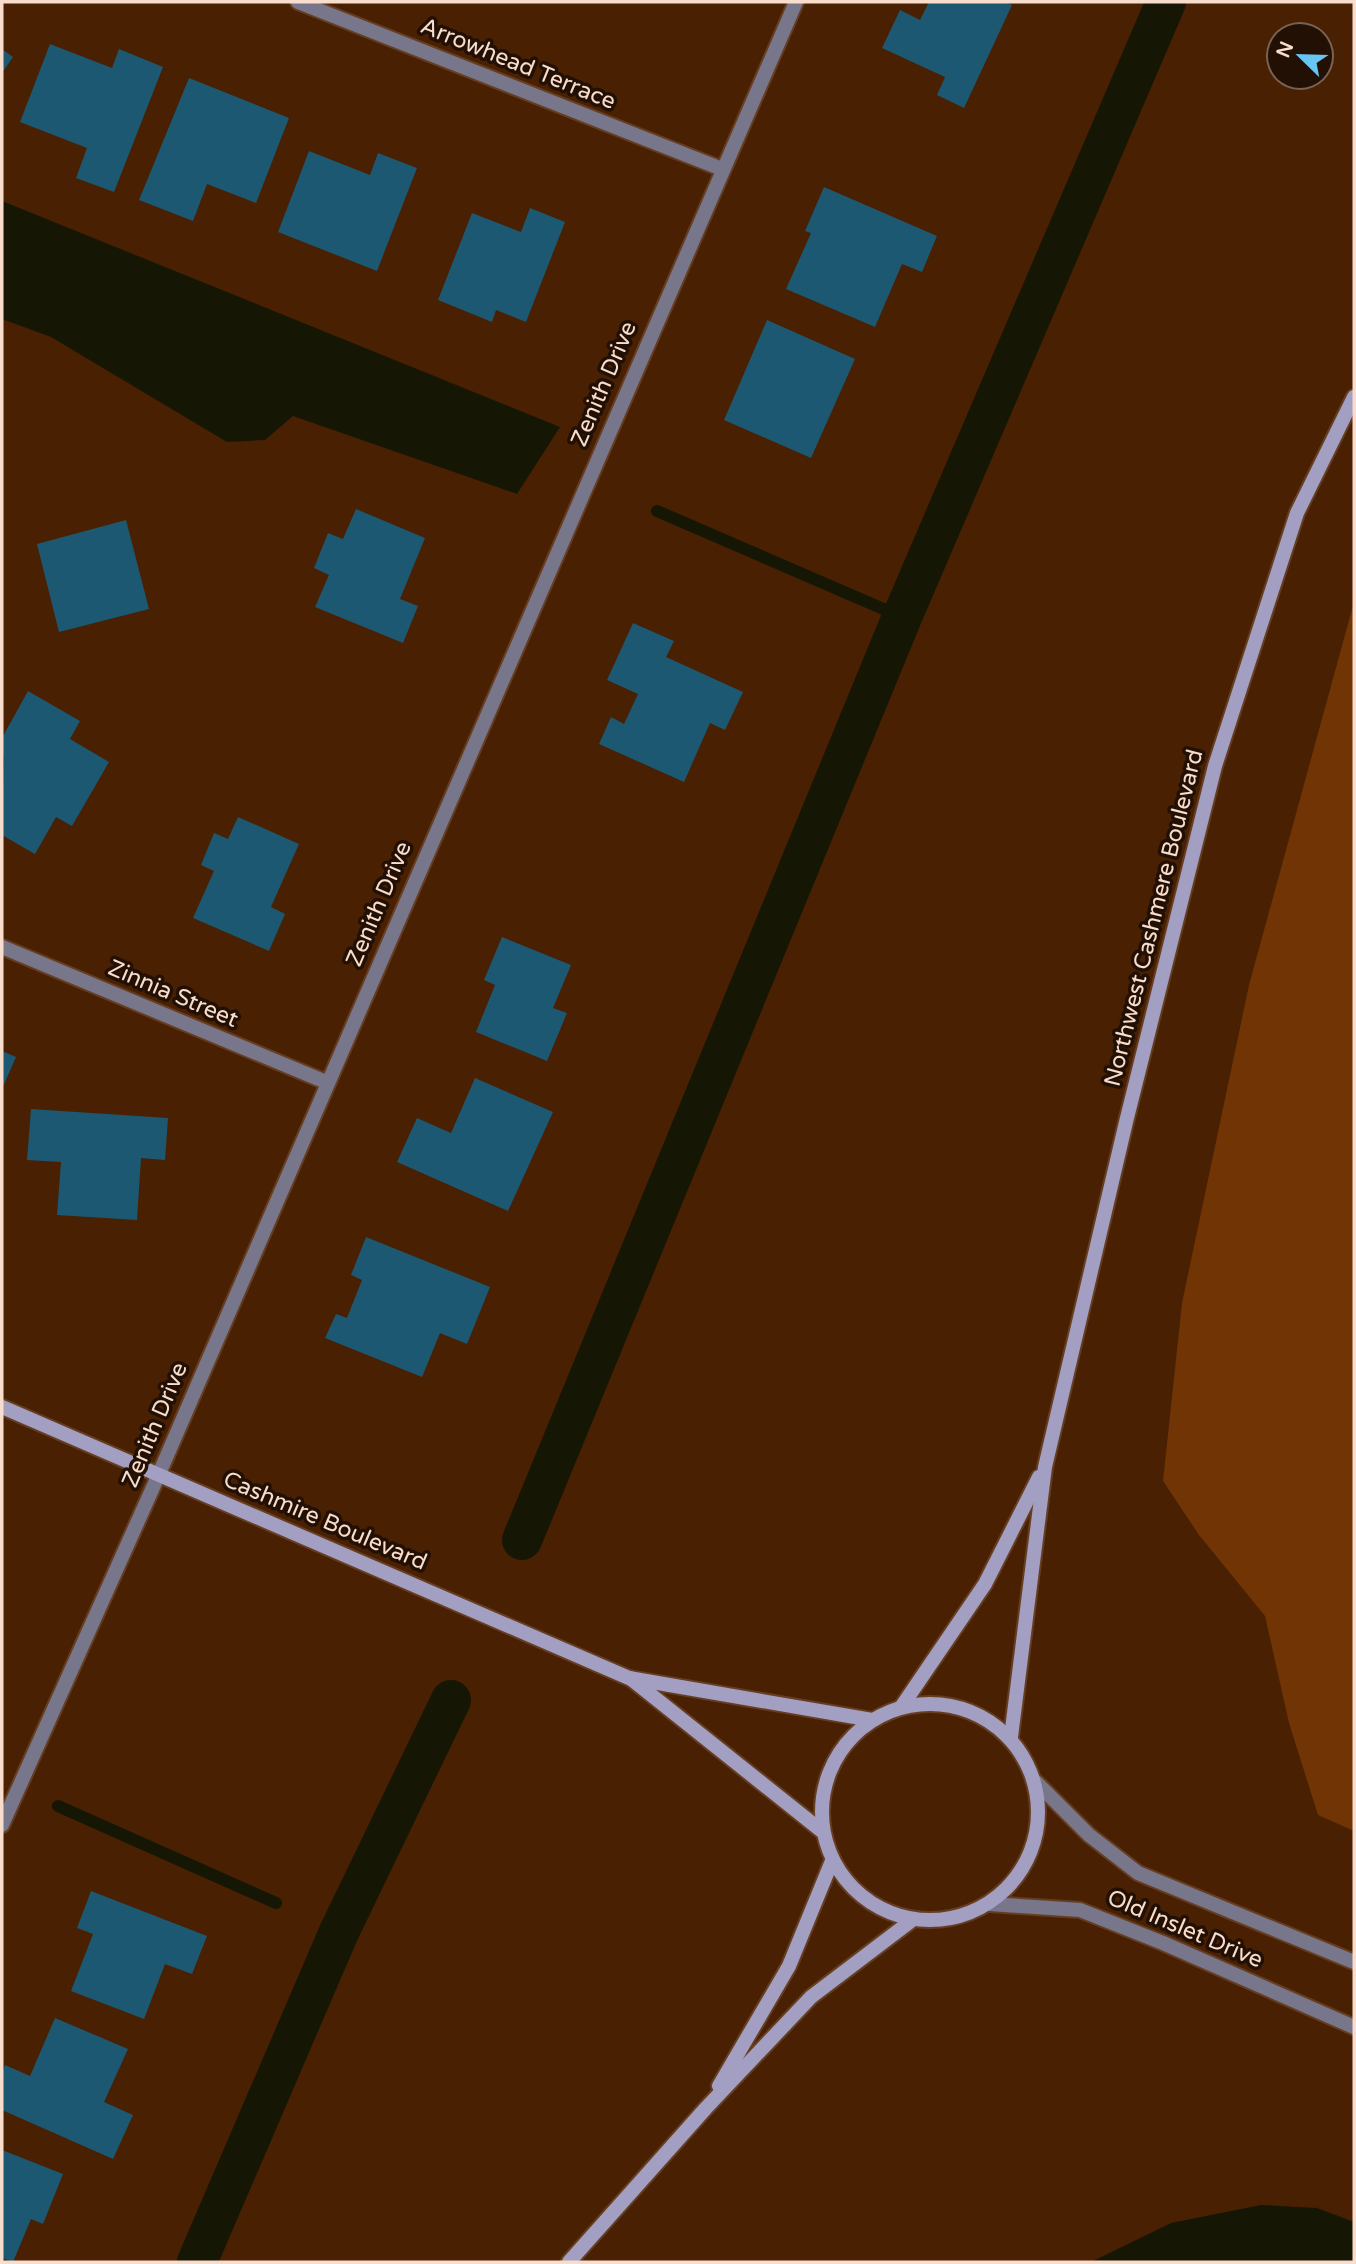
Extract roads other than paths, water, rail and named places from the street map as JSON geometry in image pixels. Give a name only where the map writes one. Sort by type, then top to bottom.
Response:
[{"type":"street","name":"Arrowhead Terrace","points":[[298,2],[722,169]]},
{"type":"street","name":"Zenith Drive","points":[[2,1825],[159,1474],[326,1082],[796,2]]},
{"type":"street","name":"Northwest Cashmere Boulevard","points":[[1011,1737],[1045,1467],[1126,1122],[1215,766],[1297,513],[1354,397]]},
{"type":"street","name":"Zinnia Street","points":[[2,947],[326,1082]]},
{"type":"street","name":"Cashmire Boulevard","points":[[2,1407],[629,1678],[872,1720]]},
{"type":"street","name":"Northwest Cashmere Boulevard","points":[[902,1706],[985,1584],[1045,1467]]},
{"type":"street","name":"Cashmire Boulevard","points":[[629,1678],[823,1832]]},
{"type":"street","points":[[936,1703],[992,1721],[1011,1737],[1026,1758],[1036,1782],[1040,1815],[1034,1846],[1019,1876],[989,1904],[952,1919],[911,1921],[873,1905],[849,1886],[832,1861],[823,1832],[822,1801],[829,1771],[846,1742],[872,1720],[902,1706],[936,1703]]},
{"type":"street","name":"Old Inslet Drive","points":[[1036,1782],[1088,1835],[1138,1873],[1354,1962]]},
{"type":"street","points":[[706,2108],[789,1966],[832,1861]]},
{"type":"street","name":"Old Inslet Drive","points":[[989,1904],[1080,1910],[1163,1943],[1354,2027]]},
{"type":"street","points":[[569,2262],[706,2108],[811,1997],[911,1921]]},
{"type":"waterway","points":[[522,1540],[902,617],[1166,2]]},
{"type":"waterway","points":[[657,511],[902,617]]},
{"type":"waterway","points":[[197,2262],[339,1932],[451,1700]]},
{"type":"waterway","points":[[58,1806],[276,1903]]}]
